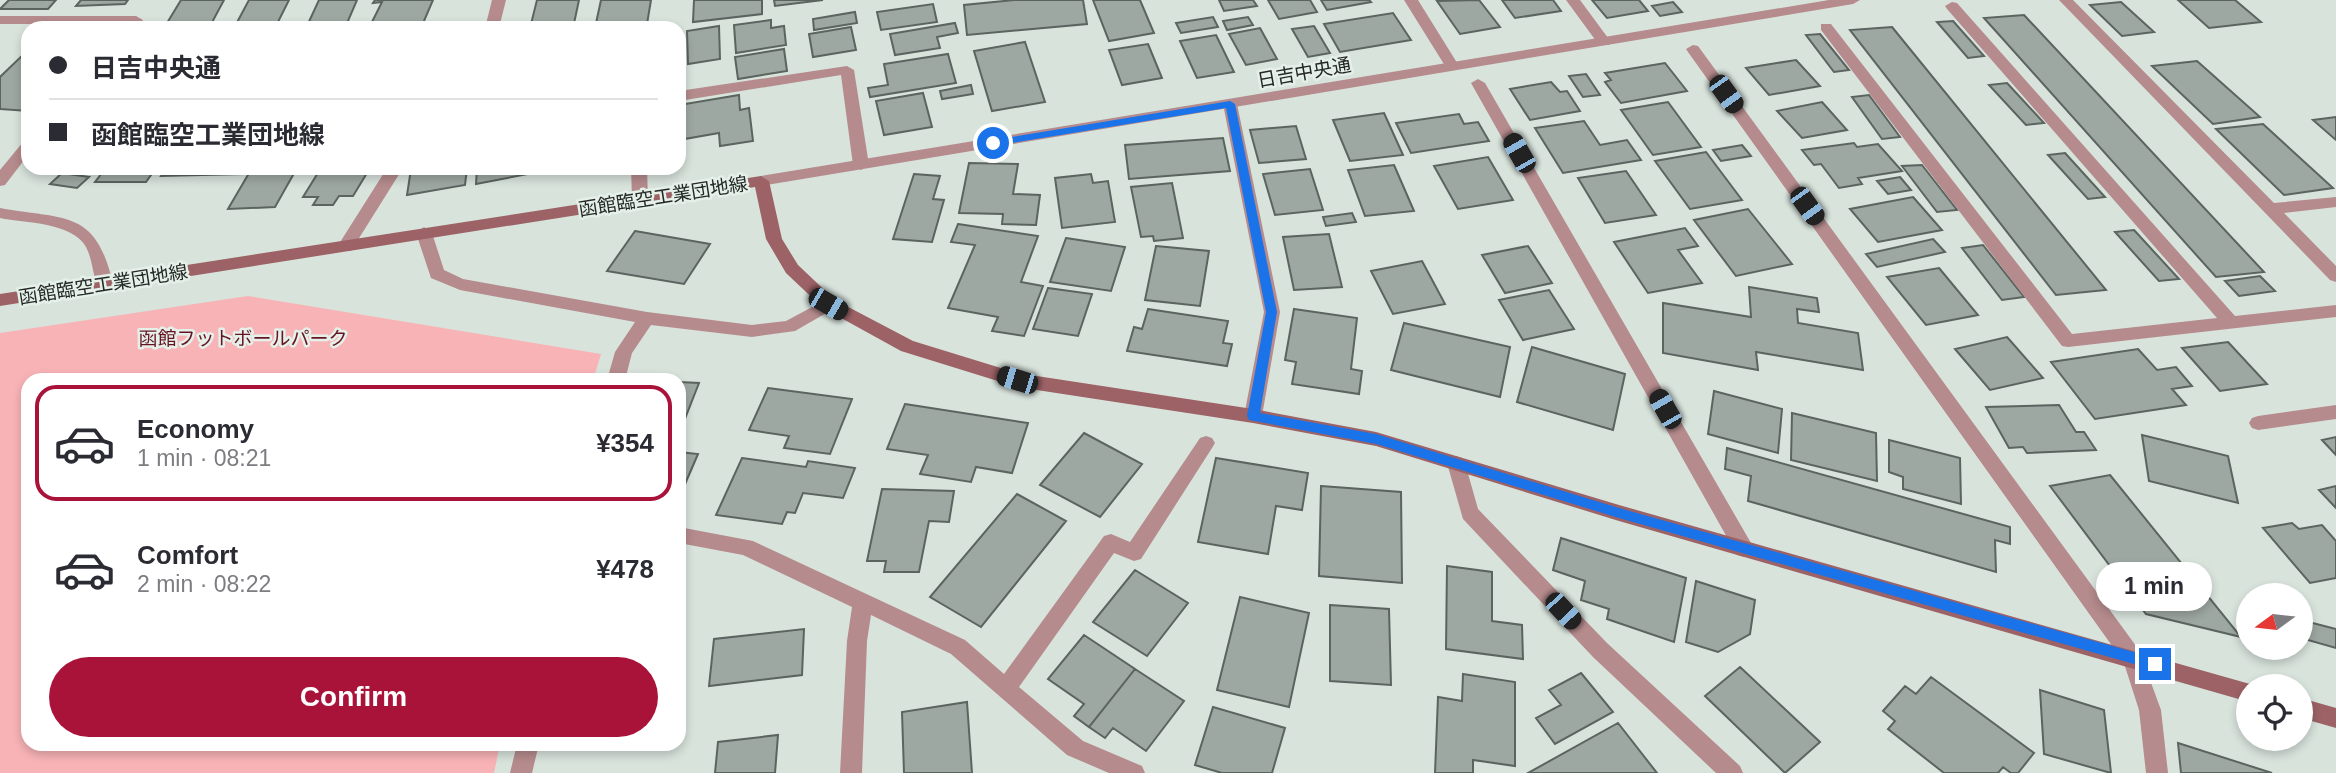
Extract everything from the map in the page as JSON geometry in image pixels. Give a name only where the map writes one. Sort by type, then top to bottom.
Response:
[{"type":"main road","name":"函館臨空工業団地線","points":[[0,300],[761,181],[774,239],[792,268],[828,304],[907,346],[1017,380],[1253,416],[1376,439],[1744,549],[2236,688]]},
{"type":"main road","points":[[2313,711],[2336,718]]},
{"type":"street","points":[[494,21],[499,0]]},
{"type":"street","points":[[1411,0],[1452,66]]},
{"type":"street","points":[[1573,0],[1604,42]]},
{"type":"street","name":"日吉中央通","points":[[761,181],[1853,0]]},
{"type":"street","points":[[2066,0],[2336,276]]},
{"type":"street","points":[[1952,6],[2230,322]]},
{"type":"street","points":[[0,20],[135,21]]},
{"type":"street","points":[[1826,27],[2068,341],[2336,311]]},
{"type":"street","points":[[1693,49],[2132,657],[2150,710],[2157,773]]},
{"type":"street","points":[[686,95],[847,70],[862,164]]},
{"type":"street","points":[[1478,83],[1744,549]]},
{"type":"street","points":[[1230,104],[1272,312],[1253,416]]},
{"type":"street","points":[[0,181],[21,154]]},
{"type":"street","points":[[345,247],[391,175]]},
{"type":"street","points":[[639,175],[640,199]]},
{"type":"street","points":[[2270,209],[2336,202]]},
{"type":"street","points":[[0,214],[67,226],[83,232],[95,249],[105,284]]},
{"type":"street","points":[[425,233],[437,274],[460,284],[647,318],[752,331],[789,327],[828,304]]},
{"type":"street","points":[[618,373],[624,352],[647,318]]},
{"type":"street","points":[[2258,423],[2336,412]]},
{"type":"street","points":[[1007,687],[1111,542],[1134,553],[1206,443]]},
{"type":"street","points":[[1455,463],[1470,513],[1600,650],[1732,773]]},
{"type":"street","points":[[686,536],[746,547],[958,647],[1075,748],[1134,773]]},
{"type":"street","points":[[851,773],[857,641],[863,601]]},
{"type":"street","points":[[521,773],[526,751]]},
{"type":"green space","name":"函館フットボールパーク","points":[[248,296],[601,354],[595,373],[21,373],[21,751],[499,751],[494,773],[0,773],[0,333]]},
{"type":"building","points":[[9,0],[56,0],[48,9],[0,9]]},
{"type":"building","points":[[81,0],[128,0],[125,4],[76,6]]},
{"type":"building","points":[[181,0],[224,0],[213,21],[168,21]]},
{"type":"building","points":[[249,0],[289,0],[278,21],[238,21]]},
{"type":"building","points":[[319,0],[357,0],[348,21],[309,21]]},
{"type":"building","points":[[375,0],[433,0],[424,21],[372,21],[382,2],[373,3]]},
{"type":"building","points":[[537,0],[579,0],[574,21],[532,21]]},
{"type":"building","points":[[601,0],[651,0],[648,21],[596,21]]},
{"type":"building","points":[[694,0],[762,0],[762,14],[693,22]]},
{"type":"building","points":[[774,0],[823,0],[775,6]]},
{"type":"building","points":[[1014,0],[1083,0],[1087,24],[967,35],[964,5]]},
{"type":"building","points":[[1093,0],[1140,0],[1154,33],[1109,41]]},
{"type":"building","points":[[1219,0],[1253,0],[1257,6],[1224,11]]},
{"type":"building","points":[[1268,0],[1310,0],[1317,12],[1279,19]]},
{"type":"building","points":[[1321,0],[1369,0],[1371,2],[1327,10]]},
{"type":"building","points":[[1479,0],[1500,27],[1460,34],[1437,1]]},
{"type":"building","points":[[1502,0],[1553,0],[1561,11],[1515,18]]},
{"type":"building","points":[[1592,0],[1639,0],[1648,11],[1607,18]]},
{"type":"building","points":[[2178,0],[2235,0],[2261,22],[2209,28]]},
{"type":"building","points":[[1673,2],[1682,12],[1660,16],[1652,6]]},
{"type":"building","points":[[2121,2],[2154,32],[2122,36],[2090,5]]},
{"type":"building","points":[[933,4],[937,22],[881,30],[877,12]]},
{"type":"building","points":[[855,12],[857,23],[814,30],[813,19]]},
{"type":"building","points":[[1393,13],[1411,40],[1340,52],[1324,24]]},
{"type":"building","points":[[2024,15],[2264,272],[2216,277],[1984,18]]},
{"type":"building","points":[[1213,17],[1218,27],[1181,33],[1176,23]]},
{"type":"building","points":[[1248,17],[1253,25],[1227,30],[1223,21]]},
{"type":"building","points":[[771,20],[771,28],[784,26],[786,45],[736,53],[734,25]]},
{"type":"building","points":[[1953,21],[1984,56],[1968,58],[1937,22]]},
{"type":"building","points":[[955,23],[958,33],[937,37],[940,48],[895,55],[890,34]]},
{"type":"building","points":[[719,26],[720,59],[688,64],[687,31]]},
{"type":"building","points":[[1314,26],[1330,53],[1308,57],[1292,29]]},
{"type":"building","points":[[851,27],[856,50],[813,57],[809,34]]},
{"type":"building","points":[[1892,27],[2106,290],[2056,295],[1850,30]]},
{"type":"building","points":[[1260,28],[1277,59],[1246,65],[1229,34]]},
{"type":"building","points":[[1820,34],[1849,70],[1834,72],[1806,35]]},
{"type":"building","points":[[1216,35],[1234,72],[1197,78],[1180,41]]},
{"type":"building","points":[[1025,42],[1045,102],[992,111],[974,51]]},
{"type":"building","points":[[1148,44],[1162,78],[1122,85],[1109,50]]},
{"type":"building","points":[[784,49],[787,71],[738,79],[735,57]]},
{"type":"building","points":[[948,54],[956,83],[870,97],[868,88],[888,85],[884,64]]},
{"type":"building","points":[[21,57],[21,110],[0,109],[0,77]]},
{"type":"building","points":[[1796,60],[1820,86],[1769,95],[1746,68]]},
{"type":"building","points":[[2197,61],[2260,117],[2213,124],[2152,66]]},
{"type":"building","points":[[1665,63],[1687,91],[1621,103],[1605,82],[1611,80],[1605,73]]},
{"type":"building","points":[[1586,74],[1600,95],[1583,97],[1569,76]]},
{"type":"building","points":[[1551,82],[1560,92],[1567,91],[1580,111],[1530,120],[1510,89]]},
{"type":"building","points":[[2007,83],[2044,123],[2026,125],[1989,85]]},
{"type":"building","points":[[971,85],[973,94],[942,99],[940,91]]},
{"type":"building","points":[[923,93],[932,127],[884,135],[876,101]]},
{"type":"building","points":[[739,95],[740,110],[749,108],[753,141],[720,146],[719,133],[686,139],[686,104]]},
{"type":"building","points":[[1869,95],[1900,137],[1882,139],[1852,97]]},
{"type":"building","points":[[1668,102],[1701,147],[1653,155],[1621,110]]},
{"type":"building","points":[[1822,102],[1847,130],[1802,138],[1777,111]]},
{"type":"building","points":[[1384,113],[1403,155],[1350,161],[1333,120]]},
{"type":"building","points":[[1459,114],[1464,124],[1478,122],[1489,141],[1411,153],[1396,123]]},
{"type":"building","points":[[2336,117],[2336,140],[2313,120]]},
{"type":"building","points":[[1584,121],[1600,145],[1627,140],[1641,160],[1563,173],[1535,128]]},
{"type":"building","points":[[2263,124],[2333,188],[2284,195],[2216,129]]},
{"type":"building","points":[[1296,126],[1306,159],[1259,163],[1250,130]]},
{"type":"building","points":[[1223,138],[1230,171],[1129,179],[1125,145]]},
{"type":"building","points":[[1854,143],[1857,147],[1878,144],[1902,171],[1858,178],[1862,184],[1839,188],[1821,164],[1814,165],[1802,150]]},
{"type":"building","points":[[1742,145],[1751,156],[1721,161],[1713,150]]},
{"type":"building","points":[[1706,152],[1742,200],[1690,209],[1655,161]]},
{"type":"building","points":[[2065,153],[2105,197],[2088,199],[2048,155]]},
{"type":"building","points":[[1488,157],[1513,200],[1458,209],[1434,166]]},
{"type":"building","points":[[969,163],[1018,164],[1013,194],[1040,195],[1036,225],[1002,224],[1003,214],[959,213]]},
{"type":"building","points":[[1394,165],[1414,211],[1365,216],[1348,170]]},
{"type":"building","points":[[1922,165],[1957,210],[1937,212],[1902,166]]},
{"type":"building","points":[[1310,169],[1323,210],[1275,215],[1263,174]]},
{"type":"building","points":[[1626,171],[1656,215],[1605,223],[1578,178]]},
{"type":"building","points":[[914,174],[940,176],[933,199],[944,200],[932,242],[893,239]]},
{"type":"building","points":[[1091,174],[1093,183],[1108,181],[1115,222],[1062,228],[1055,178]]},
{"type":"building","points":[[60,175],[89,177],[77,188],[50,184]]},
{"type":"building","points":[[100,175],[151,175],[146,182],[95,182]]},
{"type":"building","points":[[248,175],[293,175],[275,207],[228,209]]},
{"type":"building","points":[[317,175],[366,175],[353,196],[339,196],[333,205],[313,205],[318,197],[303,197]]},
{"type":"building","points":[[410,175],[466,175],[465,185],[407,195]]},
{"type":"building","points":[[477,175],[523,175],[476,184]]},
{"type":"building","points":[[1900,177],[1911,190],[1888,194],[1877,181]]},
{"type":"building","points":[[1172,183],[1183,238],[1154,241],[1153,236],[1141,237],[1131,187]]},
{"type":"building","points":[[1913,197],[1942,230],[1878,242],[1850,209]]},
{"type":"building","points":[[1748,209],[1792,264],[1736,276],[1694,220]]},
{"type":"building","points":[[1352,213],[1356,222],[1326,226],[1323,217]]},
{"type":"building","points":[[958,224],[1038,236],[1021,282],[1043,286],[1024,336],[992,331],[998,317],[948,308],[975,245],[951,242]]},
{"type":"building","points":[[1685,228],[1698,246],[1678,250],[1702,283],[1648,293],[1614,242]]},
{"type":"building","points":[[2134,230],[2179,279],[2159,281],[2115,232]]},
{"type":"building","points":[[635,231],[710,244],[684,284],[607,271]]},
{"type":"building","points":[[1329,234],[1342,287],[1294,290],[1283,237]]},
{"type":"building","points":[[1066,238],[1125,247],[1111,291],[1050,282]]},
{"type":"building","points":[[1933,239],[1945,252],[1877,267],[1866,254]]},
{"type":"building","points":[[1983,245],[2024,297],[2002,300],[1962,248]]},
{"type":"building","points":[[1156,246],[1209,251],[1200,306],[1145,300]]},
{"type":"building","points":[[1528,246],[1552,283],[1505,293],[1482,255]]},
{"type":"building","points":[[1422,261],[1445,304],[1393,314],[1371,271]]},
{"type":"building","points":[[1939,268],[1978,315],[1926,325],[1887,277]]},
{"type":"building","points":[[2260,276],[2275,291],[2239,296],[2225,281]]},
{"type":"building","points":[[1749,287],[1817,298],[1819,312],[1797,309],[1798,323],[1858,333],[1863,370],[1756,352],[1758,370],[1663,353],[1663,303],[1751,317]]},
{"type":"building","points":[[1048,288],[1092,294],[1078,336],[1033,329]]},
{"type":"building","points":[[1549,290],[1574,329],[1523,340],[1499,300]]},
{"type":"building","points":[[1148,309],[1228,321],[1223,343],[1232,344],[1227,366],[1127,351],[1134,327],[1142,329]]},
{"type":"building","points":[[1294,309],[1357,318],[1351,369],[1362,371],[1359,394],[1292,384],[1296,362],[1285,360]]},
{"type":"building","points":[[1404,323],[1510,347],[1500,397],[1391,370]]},
{"type":"building","points":[[2007,337],[2043,378],[1990,390],[1955,349]]},
{"type":"building","points":[[2228,342],[2267,384],[2220,391],[2182,348]]},
{"type":"building","points":[[1532,347],[1625,374],[1613,430],[1517,402]]},
{"type":"building","points":[[2138,349],[2157,370],[2176,367],[2192,386],[2172,389],[2186,405],[2095,419],[2051,362]]},
{"type":"building","points":[[686,382],[699,383],[686,416]]},
{"type":"building","points":[[768,388],[852,399],[830,454],[784,448],[789,436],[749,430]]},
{"type":"building","points":[[1714,391],[1782,409],[1778,453],[1708,434]]},
{"type":"building","points":[[905,404],[1028,423],[1012,473],[976,467],[971,482],[920,474],[928,455],[887,449]]},
{"type":"building","points":[[2059,405],[2076,432],[2084,432],[2096,450],[2027,453],[2023,447],[2009,448],[1986,407]]},
{"type":"building","points":[[1792,413],[1876,433],[1877,481],[1791,460]]},
{"type":"building","points":[[1084,433],[1142,464],[1100,517],[1040,485]]},
{"type":"building","points":[[2142,435],[2228,456],[2238,503],[2149,481]]},
{"type":"building","points":[[2336,437],[2336,455],[2322,440]]},
{"type":"building","points":[[1889,440],[1960,458],[1961,504],[1903,489],[1903,477],[1889,472]]},
{"type":"building","points":[[1727,448],[2010,527],[2010,544],[1995,540],[1996,572],[1748,501],[1751,476],[1725,469]]},
{"type":"building","points":[[686,453],[698,454],[686,482]]},
{"type":"building","points":[[742,458],[806,467],[808,461],[855,468],[843,498],[803,493],[795,513],[787,512],[782,524],[716,515]]},
{"type":"building","points":[[1216,458],[1308,473],[1302,510],[1276,506],[1268,554],[1198,542]]},
{"type":"building","points":[[2110,475],[2236,631],[2236,636],[2146,614],[2050,486]]},
{"type":"building","points":[[1321,486],[1401,492],[1402,583],[1319,576]]},
{"type":"building","points":[[2336,486],[2336,508],[2319,490]]},
{"type":"building","points":[[882,489],[954,491],[949,522],[929,521],[919,572],[884,572],[886,561],[867,561]]},
{"type":"building","points":[[1017,494],[1066,521],[981,627],[930,597]]},
{"type":"building","points":[[2292,523],[2299,529],[2322,525],[2336,541],[2336,578],[2310,583],[2263,528]]},
{"type":"building","points":[[1561,538],[1686,578],[1674,642],[1607,619],[1609,609],[1581,600],[1585,581],[1553,570]]},
{"type":"building","points":[[1447,566],[1492,572],[1492,621],[1522,625],[1523,659],[1446,649]]},
{"type":"building","points":[[1135,570],[1188,603],[1147,656],[1093,622]]},
{"type":"building","points":[[1696,581],[1755,600],[1750,634],[1718,652],[1686,642]]},
{"type":"building","points":[[1240,597],[1309,613],[1289,707],[1217,690]]},
{"type":"building","points":[[1330,605],[1389,609],[1391,685],[1330,681]]},
{"type":"building","points":[[2314,623],[2336,629],[2336,648],[2314,642]]},
{"type":"building","points":[[804,629],[802,675],[709,686],[714,639]]},
{"type":"building","points":[[1084,635],[1135,669],[1089,727],[1074,716],[1084,704],[1048,679]]},
{"type":"building","points":[[1740,667],[1820,742],[1785,773],[1705,696]]},
{"type":"building","points":[[1135,669],[1184,701],[1146,751],[1113,728],[1105,738],[1089,727]]},
{"type":"building","points":[[1581,673],[1613,712],[1555,744],[1536,718],[1561,705],[1549,690]]},
{"type":"building","points":[[1463,674],[1515,682],[1515,766],[1473,760],[1473,773],[1435,773],[1438,697],[1462,701]]},
{"type":"building","points":[[1931,677],[2034,753],[2018,773],[2011,773],[2003,767],[1998,773],[1944,773],[1888,729],[1895,721],[1883,711],[1905,686],[1916,694]]},
{"type":"building","points":[[2040,690],[2104,710],[2111,773],[2044,754]]},
{"type":"building","points":[[967,702],[972,773],[904,773],[902,712]]},
{"type":"building","points":[[1213,707],[1285,728],[1272,773],[1222,773],[1195,765]]},
{"type":"building","points":[[1618,723],[1657,773],[1528,773]]},
{"type":"building","points":[[778,735],[775,773],[715,773],[718,742]]},
{"type":"building","points":[[2178,743],[2272,773],[2181,773]]},
{"type":"route","points":[[993,143],[1230,104],[1272,312],[1253,416],[1376,439],[1619,513],[2155,664]]}]
